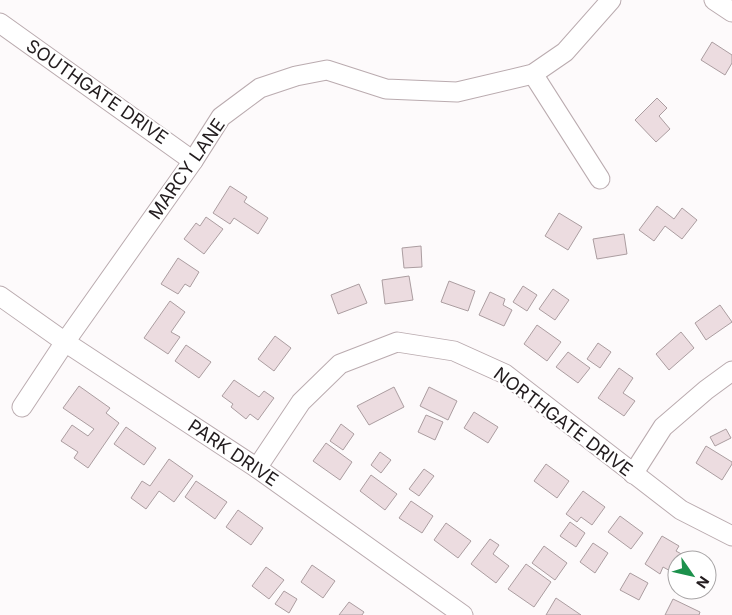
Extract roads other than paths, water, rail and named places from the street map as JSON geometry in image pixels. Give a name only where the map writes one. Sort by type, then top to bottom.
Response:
[{"type":"street","name":"MARCY LANE","points":[[22,407],[65,342],[193,161],[221,117],[260,88],[296,76],[327,70],[386,89],[457,92],[533,74],[565,52],[612,0]]},
{"type":"street","points":[[714,0],[732,12]]},
{"type":"street","name":"SOUTHGATE DRIVE","points":[[0,24],[193,161]]},
{"type":"street","points":[[533,74],[600,179]]},
{"type":"street","name":"PARK DRIVE","points":[[0,296],[65,342],[257,468],[462,615]]},
{"type":"street","name":"NORTHGATE DRIVE","points":[[257,468],[301,402],[340,364],[397,342],[454,351],[505,374],[681,510],[732,536]]},
{"type":"street","points":[[633,474],[663,427],[706,390],[732,371]]}]
